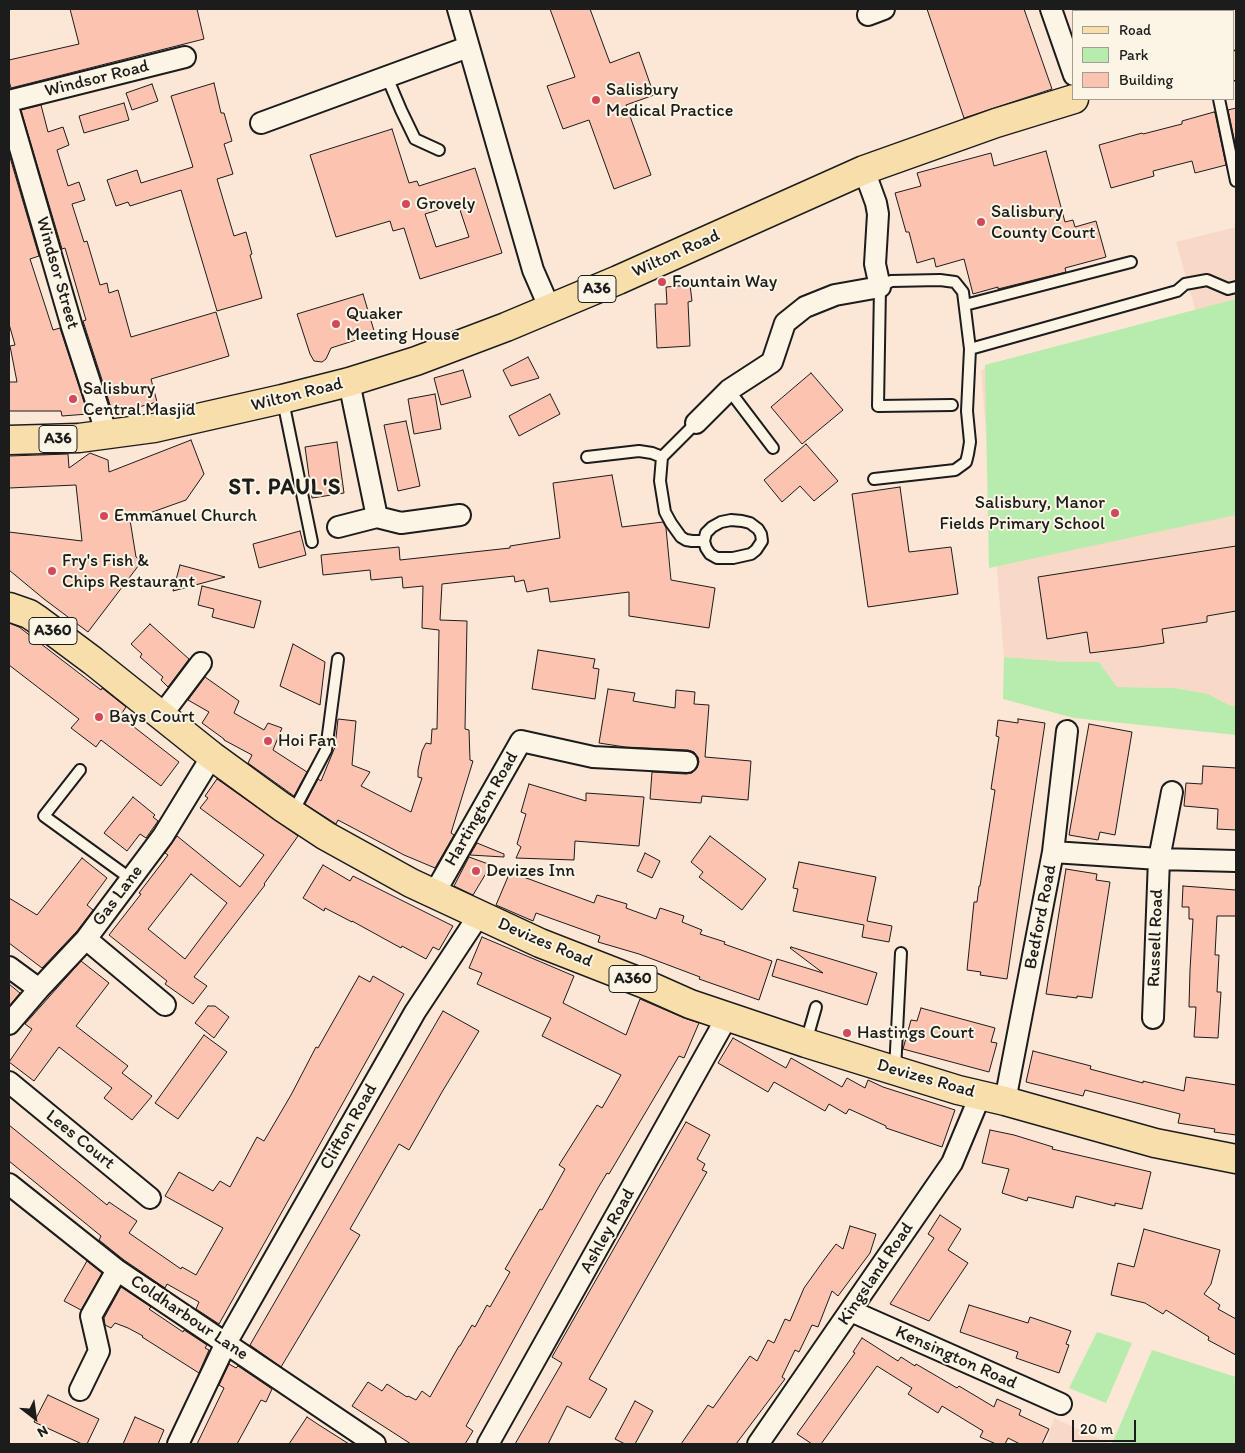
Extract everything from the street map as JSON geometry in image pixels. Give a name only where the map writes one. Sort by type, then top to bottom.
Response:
[{"type":"main road","name":"Wilton Road","points":[[9,440],[79,438],[154,428],[349,382],[416,361],[550,309],[675,256],[864,170],[996,123],[1072,100]]},
{"type":"main road","name":"Devizes Road","points":[[9,608],[30,614],[212,756],[292,814],[326,836],[411,884],[540,943],[645,984],[690,1004],[895,1071],[1155,1143],[1236,1159]]},
{"type":"street","points":[[458,9],[533,270],[550,309]]},
{"type":"street","points":[[1051,9],[1072,69]]},
{"type":"street","points":[[261,123],[468,47]]},
{"type":"street","name":"Windsor Road","points":[[9,101],[185,57]]},
{"type":"street","name":"Windsor Street","points":[[9,110],[106,435]]},
{"type":"street","points":[[696,423],[729,390],[772,362],[786,323],[805,307],[835,295],[880,288],[875,264],[878,214],[864,170]]},
{"type":"street","points":[[349,382],[377,517]]},
{"type":"street","points":[[338,527],[377,517],[401,523],[460,515]]},
{"type":"street","points":[[161,716],[201,663]]},
{"type":"street","name":"Bedford Road","points":[[993,1098],[1053,852],[1067,731]]},
{"type":"street","name":"Hartington Road","points":[[434,894],[521,741],[593,758],[687,762]]},
{"type":"street","name":"Gas Lane","points":[[9,1024],[39,988],[86,940],[163,836],[212,756]]},
{"type":"street","name":"Russell Road","points":[[1153,1018],[1159,858],[1172,792]]},
{"type":"street","points":[[1053,852],[1236,861]]},
{"type":"street","name":"Clifton Road","points":[[178,1444],[226,1342],[415,1012],[479,915]]},
{"type":"street","points":[[86,940],[165,1005]]},
{"type":"street","points":[[9,967],[39,988]]},
{"type":"street","name":"Ashley Road","points":[[488,1444],[727,1017]]},
{"type":"street","name":"Lees Court","points":[[9,1082],[150,1198]]},
{"type":"street","name":"Kingsland Road","points":[[762,1443],[952,1163],[993,1098]]},
{"type":"street","name":"Coldharbour Lane","points":[[9,1184],[117,1270],[375,1444]]},
{"type":"street","points":[[80,1390],[99,1351],[91,1316],[117,1270]]},
{"type":"street","name":"Kensington Road","points":[[851,1311],[1061,1404]]},
{"type":"lane","points":[[387,77],[415,139],[439,150]]},
{"type":"lane","points":[[1219,100],[1236,181]]},
{"type":"lane","points":[[965,305],[1131,262]]},
{"type":"lane","points":[[874,479],[955,470],[966,462],[970,442],[968,411],[970,349],[963,292],[955,282],[940,280],[891,281],[880,288],[878,406],[952,406]]},
{"type":"lane","points":[[970,349],[1176,291],[1185,284],[1207,280],[1228,289],[1236,287]]},
{"type":"lane","points":[[729,390],[773,448]]},
{"type":"lane","points":[[282,399],[312,542]]},
{"type":"lane","points":[[696,423],[662,457],[660,481],[665,512],[681,537],[686,540],[704,541]]},
{"type":"lane","points":[[587,457],[639,451],[662,457]]},
{"type":"lane","points":[[731,520],[750,523],[758,529],[762,541],[751,554],[733,558],[717,558],[710,554],[704,541],[706,533],[712,527],[720,522],[731,520]]},
{"type":"lane","points":[[292,814],[326,750],[338,659]]},
{"type":"lane","points":[[80,770],[44,816],[131,879]]},
{"type":"lane","points":[[895,1071],[901,953]]},
{"type":"lane","points":[[806,1043],[816,1007]]},
{"type":"shaded area","name":"Salisbury, Manor Fields Primary School","points":[[1236,227],[1236,705],[1231,706],[1208,694],[1175,688],[1117,687],[1099,662],[1068,662],[1004,657],[981,370],[1196,312],[1176,242]]},
{"type":"shaded area","points":[[1054,1418],[1110,1444],[1046,1444]]},
{"type":"green space","points":[[1236,299],[1236,515],[989,568],[985,365]]},
{"type":"green space","points":[[1004,657],[1068,662],[1099,662],[1117,687],[1175,688],[1208,694],[1231,706],[1236,705],[1236,735],[1074,718],[1003,699]]},
{"type":"green space","points":[[1097,1332],[1132,1343],[1106,1403],[1069,1388]]},
{"type":"green space","points":[[1152,1350],[1236,1377],[1236,1444],[1112,1444]]},
{"type":"building","points":[[70,9],[197,9],[204,39],[11,88],[9,60],[79,44]]},
{"type":"building","name":"Salisbury Medical Practice","points":[[550,9],[590,9],[610,63],[639,52],[654,95],[626,105],[651,175],[614,189],[589,120],[563,129],[547,86],[575,77]]},
{"type":"building","points":[[927,9],[1024,9],[1052,89],[964,118]]},
{"type":"building","points":[[214,83],[221,113],[224,113],[232,141],[224,144],[233,174],[217,179],[234,236],[246,232],[252,254],[250,255],[262,298],[217,311],[181,190],[130,206],[128,202],[116,206],[107,180],[137,170],[141,183],[193,167],[171,96]]},
{"type":"building","points":[[152,84],[158,101],[132,110],[126,93]]},
{"type":"building","points":[[124,103],[129,120],[84,133],[79,116]]},
{"type":"building","points":[[41,105],[48,132],[63,127],[69,145],[57,150],[68,186],[79,182],[85,200],[72,204],[84,242],[87,241],[100,285],[107,283],[109,293],[118,290],[131,337],[216,312],[229,356],[151,379],[157,402],[113,414],[83,321],[86,320],[65,248],[62,249],[21,110]]},
{"type":"building","points":[[1236,108],[1236,148],[1228,110]]},
{"type":"building","points":[[1214,112],[1226,165],[1195,173],[1192,161],[1153,171],[1154,176],[1111,188],[1099,145],[1182,124],[1182,121]]},
{"type":"building","name":"Grovely","points":[[392,129],[409,183],[417,181],[419,186],[475,168],[502,253],[420,279],[404,228],[393,231],[390,221],[336,237],[310,155]],"holes":[[[458,204],[469,237],[436,247],[425,214]]]},
{"type":"building","name":"Salisbury County Court","points":[[1046,151],[1065,222],[1073,220],[1075,227],[1096,221],[1106,257],[1065,268],[1066,272],[973,294],[964,259],[936,267],[934,258],[917,263],[909,232],[906,232],[895,193],[921,186],[917,173],[991,153],[994,166]]},
{"type":"building","points":[[9,154],[39,256],[30,259],[53,330],[60,328],[88,414],[62,416],[61,411],[9,411],[9,382],[17,382],[10,346],[15,345],[9,324]]},
{"type":"building","points":[[690,285],[692,301],[688,302],[690,346],[657,348],[655,304],[667,304],[666,287]]},
{"type":"building","name":"Quaker Meeting House","points":[[363,294],[375,334],[331,348],[326,359],[322,362],[314,361],[297,314]]},
{"type":"building","points":[[528,357],[539,378],[511,386],[503,370]]},
{"type":"building","points":[[463,370],[471,397],[441,405],[434,378]]},
{"type":"building","points":[[811,373],[843,410],[802,444],[771,407]]},
{"type":"building","points":[[435,394],[441,429],[414,434],[408,399]]},
{"type":"building","points":[[550,394],[560,414],[519,436],[509,416]]},
{"type":"building","points":[[406,421],[420,486],[398,491],[384,425]]},
{"type":"building","points":[[191,440],[204,474],[186,500],[130,520],[136,557],[142,561],[88,632],[9,570],[9,532],[82,541],[76,485],[9,488],[9,456],[68,454],[69,468],[90,453],[108,460],[109,472]]},
{"type":"building","points":[[337,442],[344,493],[312,498],[305,447]]},
{"type":"building","points":[[806,444],[838,481],[814,501],[800,486],[782,502],[764,480]]},
{"type":"building","points":[[612,475],[622,527],[663,522],[666,528],[671,580],[715,588],[709,628],[629,616],[629,592],[550,602],[548,588],[527,592],[524,580],[515,582],[514,576],[442,584],[440,620],[467,621],[465,729],[469,730],[470,760],[473,761],[451,833],[454,835],[435,868],[404,855],[338,820],[336,824],[305,804],[318,779],[321,781],[335,747],[338,719],[356,721],[352,765],[370,772],[361,786],[411,812],[422,778],[418,777],[418,770],[422,751],[426,743],[431,744],[432,729],[437,729],[439,630],[422,628],[423,586],[403,588],[402,577],[371,580],[370,570],[323,575],[321,555],[399,547],[400,560],[510,548],[510,546],[560,538],[553,483]]},
{"type":"building","points":[[900,487],[909,552],[951,547],[958,594],[868,607],[852,494]]},
{"type":"building","points":[[300,531],[306,555],[259,568],[253,544]]},
{"type":"building","points":[[1236,546],[1236,611],[1207,616],[1207,622],[1162,629],[1164,643],[1139,647],[1090,653],[1087,632],[1047,639],[1038,577]]},
{"type":"building","points":[[180,565],[225,577],[173,591]]},
{"type":"building","points":[[202,586],[261,601],[254,628],[212,617],[214,609],[198,605]]},
{"type":"building","points":[[9,623],[19,627],[126,707],[120,716],[179,762],[161,786],[101,740],[96,747],[71,728],[79,719],[9,665]]},
{"type":"building","points":[[150,624],[189,659],[168,687],[161,680],[163,677],[140,657],[142,654],[131,644]]},
{"type":"building","points":[[293,644],[325,662],[320,705],[280,686]]},
{"type":"building","points":[[538,650],[595,659],[593,668],[599,669],[595,699],[532,689]]},
{"type":"building","points":[[205,677],[239,701],[234,713],[264,730],[268,723],[282,728],[273,750],[307,772],[294,796],[248,763],[252,755],[224,740],[202,723],[209,712],[188,700]]},
{"type":"building","points":[[608,689],[635,693],[633,701],[675,708],[676,690],[695,692],[694,704],[709,705],[705,757],[751,761],[748,800],[702,796],[701,803],[650,799],[652,772],[692,773],[697,768],[698,757],[694,752],[688,750],[625,747],[599,743]]},
{"type":"building","points":[[1018,719],[1045,723],[1007,979],[980,975],[981,972],[967,970],[974,902],[977,902],[980,886],[995,790],[991,789],[999,737],[996,736],[998,720],[1018,723]]},
{"type":"building","points":[[1089,724],[1132,732],[1115,835],[1100,832],[1098,840],[1069,835]]},
{"type":"building","points":[[1203,766],[1236,768],[1236,830],[1217,829],[1218,809],[1184,806],[1186,783],[1202,784]]},
{"type":"building","points":[[217,779],[298,836],[265,885],[194,977],[207,986],[193,1004],[165,984],[167,981],[109,935],[168,855],[165,853],[177,836],[240,887],[264,855],[200,808],[208,798],[205,796]],"holes":[[[191,874],[227,903],[185,959],[148,929]]]},
{"type":"building","points":[[529,784],[586,801],[586,793],[644,797],[639,846],[575,841],[574,860],[516,858],[521,847],[517,844],[526,814],[521,812]]},
{"type":"building","points":[[133,797],[155,815],[153,817],[158,821],[146,838],[140,834],[127,851],[104,833]]},
{"type":"building","points":[[710,836],[766,879],[742,910],[699,877],[703,872],[691,862]]},
{"type":"building","points":[[477,843],[504,854],[504,857],[470,855]]},
{"type":"building","points":[[645,853],[660,861],[652,878],[637,871]]},
{"type":"building","points":[[469,857],[491,865],[473,895],[454,886]]},
{"type":"building","points":[[82,858],[107,878],[87,905],[93,910],[77,931],[42,968],[9,943],[9,898],[37,915]]},
{"type":"building","points":[[799,862],[876,877],[867,921],[892,926],[889,942],[862,937],[864,925],[793,911],[798,889],[793,888]]},
{"type":"building","points":[[323,865],[350,881],[353,876],[453,926],[439,950],[433,947],[426,959],[325,908],[324,911],[303,898]]},
{"type":"building","points":[[1066,869],[1097,874],[1096,880],[1110,882],[1092,998],[1046,994]]},
{"type":"building","points":[[510,872],[594,903],[597,895],[627,904],[626,908],[656,919],[660,908],[684,916],[682,922],[702,930],[700,934],[772,961],[759,1000],[699,979],[700,977],[639,954],[598,942],[600,936],[536,913],[533,921],[496,905]]},
{"type":"building","points":[[1183,886],[1236,890],[1236,916],[1217,916],[1215,955],[1219,955],[1217,992],[1221,992],[1218,1038],[1194,1037],[1196,1007],[1189,1007],[1193,919],[1189,919],[1189,907],[1182,907]]},
{"type":"building","points":[[482,937],[574,976],[563,1003],[626,1035],[640,999],[699,1023],[684,1058],[679,1056],[609,1174],[607,1173],[598,1188],[548,1277],[466,1426],[473,1431],[465,1444],[411,1444],[352,1406],[368,1382],[382,1391],[387,1384],[407,1397],[416,1400],[422,1391],[430,1397],[472,1325],[475,1327],[487,1305],[490,1307],[510,1272],[505,1269],[565,1169],[559,1165],[597,1105],[602,1108],[621,1075],[542,1036],[551,1018],[477,984],[482,973],[469,968]]},
{"type":"building","points":[[791,947],[877,973],[867,1005],[772,976],[777,959],[823,973]]},
{"type":"building","points":[[81,961],[109,983],[76,1026],[128,1066],[122,1073],[152,1096],[132,1120],[104,1098],[112,1088],[59,1047],[34,1081],[9,1062],[32,1029],[25,1024]]},
{"type":"building","points":[[359,976],[370,982],[373,976],[404,994],[219,1324],[196,1309],[199,1302],[167,1284],[165,1288],[124,1260],[99,1240],[101,1236],[9,1161],[9,1125],[107,1205],[109,1202],[137,1221],[129,1233],[181,1269],[182,1267],[196,1275],[223,1228],[165,1196],[179,1172],[213,1191],[220,1181],[230,1187],[257,1137],[264,1141],[316,1047],[318,1048]]},
{"type":"building","points":[[9,984],[20,993],[9,1006]]},
{"type":"building","points":[[208,1006],[215,1006],[229,1017],[214,1038],[195,1023]]},
{"type":"building","points":[[921,1008],[995,1028],[991,1042],[997,1043],[989,1072],[903,1049],[911,1020],[917,1021]]},
{"type":"building","points":[[443,1011],[479,1031],[409,1150],[399,1144],[350,1229],[360,1235],[281,1367],[250,1345]]},
{"type":"building","points":[[204,1035],[227,1052],[178,1119],[155,1103]]},
{"type":"building","points":[[733,1038],[786,1068],[791,1058],[842,1087],[847,1078],[865,1088],[868,1080],[883,1087],[955,1110],[942,1147],[886,1128],[886,1126],[849,1109],[846,1114],[829,1104],[825,1111],[774,1082],[768,1092],[718,1063]]},
{"type":"building","points":[[1033,1051],[1091,1066],[1090,1069],[1143,1083],[1143,1081],[1184,1091],[1186,1077],[1236,1085],[1236,1135],[1214,1132],[1215,1129],[1178,1123],[1180,1114],[1085,1090],[1083,1096],[1026,1082]]},
{"type":"building","points":[[686,1122],[710,1135],[697,1159],[705,1164],[702,1170],[707,1172],[589,1379],[607,1389],[590,1418],[567,1406],[548,1444],[515,1444],[562,1363],[552,1357]]},
{"type":"building","points":[[990,1130],[1014,1135],[1053,1147],[1052,1149],[1151,1172],[1142,1209],[1115,1203],[1115,1206],[1076,1196],[1073,1208],[1028,1197],[1027,1201],[1002,1193],[1009,1169],[982,1163]]},
{"type":"building","points":[[940,1215],[961,1229],[948,1250],[968,1263],[929,1321],[890,1304],[934,1238],[928,1234]]},
{"type":"building","points":[[850,1226],[876,1234],[870,1253],[838,1296],[832,1291],[818,1327],[812,1325],[799,1352],[795,1350],[782,1377],[785,1379],[736,1444],[681,1444],[708,1405],[713,1408],[750,1356],[757,1361],[768,1340],[774,1343],[785,1319],[790,1321],[804,1288],[824,1260],[836,1244],[843,1249]]},
{"type":"building","points":[[1144,1229],[1220,1250],[1211,1284],[1204,1294],[1220,1305],[1218,1309],[1236,1319],[1236,1355],[1208,1340],[1209,1337],[1166,1310],[1163,1314],[1145,1303],[1111,1295],[1118,1263],[1134,1267]]},
{"type":"building","points":[[87,1261],[102,1273],[81,1310],[64,1301]]},
{"type":"building","points":[[121,1287],[183,1332],[184,1330],[207,1345],[205,1348],[209,1350],[199,1373],[128,1328],[115,1323],[111,1328],[105,1325],[104,1318]]},
{"type":"building","points":[[969,1305],[1028,1323],[1030,1317],[1071,1331],[1066,1344],[1069,1345],[1059,1373],[1016,1358],[1018,1352],[960,1332]]},
{"type":"building","points":[[862,1338],[898,1361],[901,1357],[915,1366],[916,1364],[994,1407],[997,1399],[1021,1410],[1019,1415],[1049,1429],[1042,1444],[1020,1444],[1008,1438],[1005,1444],[996,1444],[980,1437],[983,1431],[942,1406],[938,1413],[908,1394],[912,1388],[877,1366],[821,1444],[812,1444],[797,1434],[855,1353],[853,1352]]},
{"type":"building","points":[[229,1364],[236,1368],[238,1366],[272,1389],[266,1402],[261,1400],[237,1444],[197,1444],[224,1388],[219,1385]]},
{"type":"building","points":[[48,1395],[99,1419],[87,1444],[82,1444],[34,1422]]},
{"type":"building","points":[[635,1401],[653,1411],[635,1444],[625,1444],[615,1439]]},
{"type":"building","points":[[135,1417],[164,1430],[158,1444],[123,1444]]},
{"type":"building","points":[[307,1417],[319,1425],[349,1444],[289,1444]]},
{"type":"place","name":"Salisbury Medical Practice","points":[[596,100]]},
{"type":"place","name":"Grovely","points":[[406,204]]},
{"type":"place","name":"Salisbury County Court","points":[[981,222]]},
{"type":"place","name":"Fountain Way","points":[[662,282]]},
{"type":"place","name":"Quaker Meeting House","points":[[336,324]]},
{"type":"place","name":"Salisbury Central Masjid","points":[[73,399]]},
{"type":"place","name":"Salisbury, Manor Fields Primary School","points":[[1115,513]]},
{"type":"place","name":"Emmanuel Church","points":[[104,516]]},
{"type":"place","name":"Fry's Fish & Chips Restaurant","points":[[52,571]]},
{"type":"place","name":"Bays Court","points":[[99,717]]},
{"type":"place","name":"Hoi Fan","points":[[268,741]]},
{"type":"place","name":"Devizes Inn","points":[[476,871]]},
{"type":"place","name":"Hastings Court","points":[[847,1033]]},
{"type":"district","name":"ST. PAUL'S","points":[[285,488]]}]
